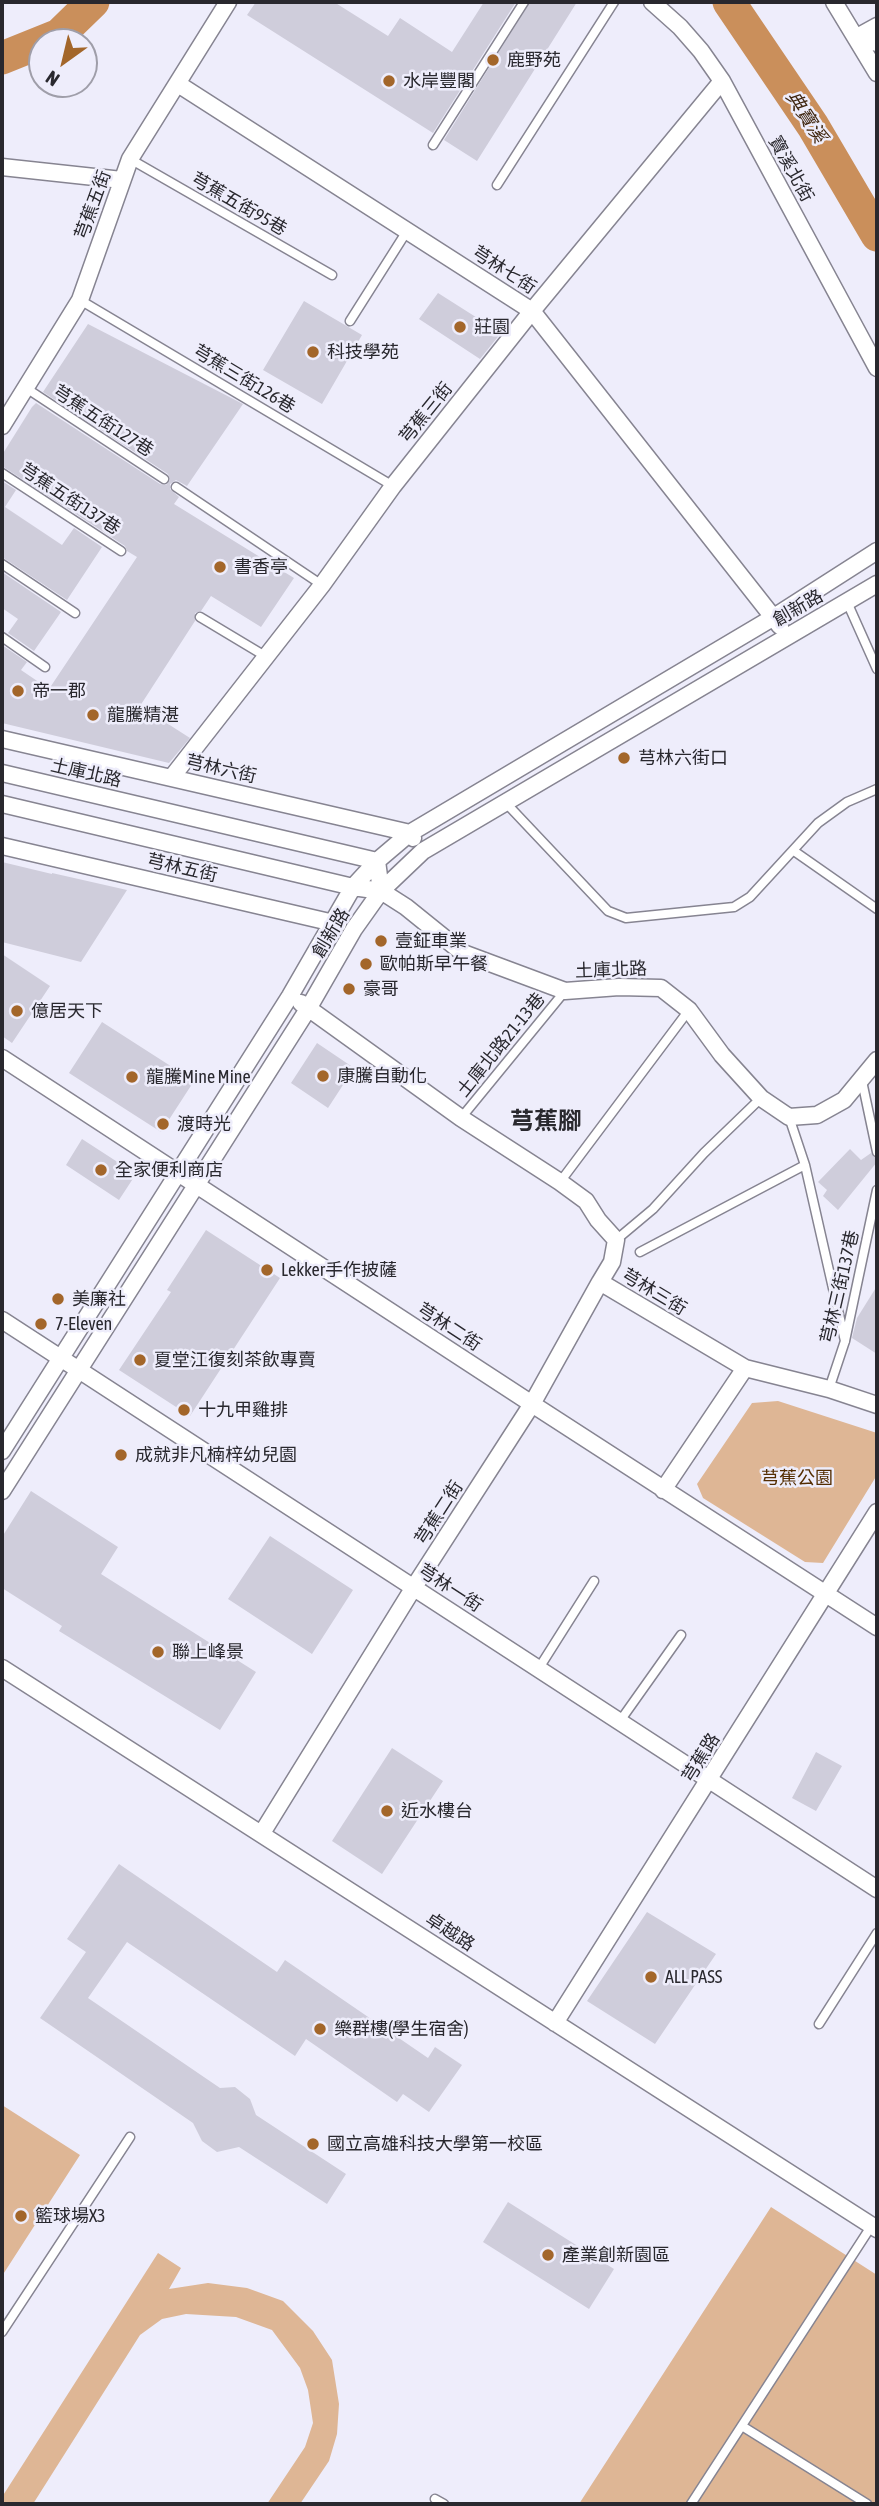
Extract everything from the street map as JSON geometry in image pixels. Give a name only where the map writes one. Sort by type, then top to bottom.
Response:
[{"type":"street","name":"芎蕉五街","points":[[2,426],[80,300],[130,159],[228,2]]},
{"type":"street","name":"寶溪北街","points":[[652,2],[687,35],[722,82],[877,368]]},
{"type":"street","points":[[834,2],[877,70]]},
{"type":"street","points":[[857,37],[877,26]]},
{"type":"street","points":[[857,37],[877,43]]},
{"type":"street","name":"芎蕉三街","points":[[172,777],[322,585],[393,486],[532,311],[722,82]]},
{"type":"street","name":"芎林七街","points":[[178,84],[532,311],[787,637]]},
{"type":"street","points":[[2,166],[122,180]]},
{"type":"street","name":"創新路","points":[[2,1451],[290,996],[353,887],[377,862],[410,833],[774,617],[877,551]]},
{"type":"street","name":"創新路","points":[[2,1491],[309,1009],[354,929],[381,891],[423,850],[877,584]]},
{"type":"street","name":"芎林六街","points":[[2,739],[410,833]]},
{"type":"street","name":"土庫北路","points":[[2,773],[377,862]]},
{"type":"street","name":"土庫北路","points":[[2,804],[353,887],[381,891],[406,907],[463,953],[565,991],[619,987],[661,988],[689,1010],[722,1055],[761,1098],[789,1117]]},
{"type":"street","points":[[410,833],[423,850]]},
{"type":"street","name":"芎林五街","points":[[2,846],[354,929]]},
{"type":"street","points":[[377,862],[381,891]]},
{"type":"street","points":[[290,996],[461,1118],[586,1201],[616,1240]]},
{"type":"street","name":"芎林二街","points":[[2,1058],[877,1627]]},
{"type":"street","points":[[789,1117],[817,1115],[844,1100],[877,1060]]},
{"type":"street","name":"芎林三街","points":[[616,1240],[612,1262],[600,1282],[745,1368],[829,1389],[877,1405]]},
{"type":"street","name":"芎蕉二街","points":[[262,1833],[414,1587],[532,1405],[600,1282]]},
{"type":"street","name":"芎林一街","points":[[2,1320],[877,1889]]},
{"type":"street","points":[[663,1490],[745,1368]]},
{"type":"street","name":"芎蕉路","points":[[555,2023],[877,1512]]},
{"type":"street","name":"卓越路","points":[[2,1668],[555,2023],[875,2224]]},
{"type":"lane","points":[[433,145],[524,2]]},
{"type":"lane","points":[[498,185],[614,2]]},
{"type":"lane","name":"芎蕉五街95巷","points":[[130,159],[332,275]]},
{"type":"lane","points":[[349,321],[407,231]]},
{"type":"lane","name":"芎蕉三街126巷","points":[[80,300],[393,486]]},
{"type":"lane","name":"芎蕉五街127巷","points":[[26,388],[164,479]]},
{"type":"lane","name":"芎蕉五街137巷","points":[[2,473],[121,551]]},
{"type":"lane","points":[[176,487],[322,585]]},
{"type":"lane","points":[[2,564],[75,613]]},
{"type":"lane","points":[[847,602],[877,669]]},
{"type":"lane","points":[[200,617],[265,656]]},
{"type":"lane","points":[[2,638],[45,667]]},
{"type":"lane","points":[[505,802],[608,911],[626,918],[734,907],[750,897],[818,823],[847,802],[877,789]]},
{"type":"lane","points":[[794,851],[877,909]]},
{"type":"lane","name":"土庫北路21-13巷","points":[[461,1118],[565,991]]},
{"type":"lane","points":[[560,1182],[689,1010]]},
{"type":"lane","points":[[862,1081],[877,1152]]},
{"type":"lane","points":[[616,1240],[653,1209],[704,1153],[761,1098]]},
{"type":"lane","points":[[789,1117],[805,1165],[845,1340]]},
{"type":"lane","points":[[640,1252],[805,1165]]},
{"type":"lane","name":"芎林三街137巷","points":[[829,1389],[845,1340],[877,1190]]},
{"type":"lane","points":[[539,1668],[594,1581]]},
{"type":"lane","points":[[620,1721],[681,1635]]},
{"type":"lane","points":[[819,2024],[877,1933]]},
{"type":"lane","points":[[2,2332],[130,2137]]},
{"type":"lane","points":[[691,2504],[875,2224]]},
{"type":"lane","points":[[742,2426],[867,2504]]},
{"type":"lane","points":[[435,2499],[444,2504]]},
{"type":"green space","name":"芎蕉公園","points":[[778,1401],[877,1433],[877,1475],[823,1563],[805,1562],[703,1498],[697,1484],[752,1403]]},
{"type":"green space","name":"籃球場X3","points":[[2,2105],[80,2155],[2,2276]]},
{"type":"green space","points":[[771,2207],[877,2275],[877,2504],[579,2504]]},
{"type":"green space","points":[[158,2253],[181,2268],[169,2289],[208,2283],[247,2288],[283,2301],[313,2331],[332,2360],[339,2404],[337,2434],[329,2461],[300,2504],[267,2504],[305,2447],[313,2423],[308,2390],[300,2368],[272,2330],[236,2317],[186,2314],[162,2319],[140,2335],[33,2504],[2,2504],[2,2497]]},
{"type":"building","name":"水岸豐閣","points":[[256,2],[334,2],[388,36],[400,18],[452,52],[484,2],[516,2],[433,133],[247,15]]},
{"type":"building","points":[[530,2],[577,2],[477,161],[444,140]]},
{"type":"building","name":"莊園","points":[[438,293],[501,333],[480,359],[419,319]]},
{"type":"building","name":"科技學苑","points":[[304,301],[362,335],[322,404],[263,370]]},
{"type":"building","points":[[88,324],[243,404],[187,486],[176,480],[170,484],[170,489],[179,497],[174,504],[294,578],[261,627],[211,596],[201,611],[195,613],[195,621],[140,706],[190,738],[169,763],[2,723],[2,645],[27,662],[21,670],[49,689],[137,557],[127,551],[125,546],[2,466],[2,455],[32,407],[36,403],[160,484],[166,485],[170,480],[168,474],[43,392]]},
{"type":"building","points":[[2,481],[16,490],[5,507],[62,545],[74,528],[102,547],[67,600],[2,557]]},
{"type":"building","points":[[2,572],[61,612],[34,651],[8,633],[18,619],[2,608]]},
{"type":"building","points":[[2,862],[127,890],[81,962],[2,942]]},
{"type":"building","name":"億居天下","points":[[2,954],[50,986],[12,1043],[2,1036]]},
{"type":"building","name":"龍騰Mine Mine","points":[[102,1022],[194,1081],[161,1132],[69,1073]]},
{"type":"building","name":"康騰自動化","points":[[317,1043],[354,1068],[328,1108],[291,1083]]},
{"type":"building","name":"全家便利商店","points":[[82,1139],[136,1174],[119,1200],[66,1165]]},
{"type":"building","points":[[850,1149],[861,1160],[871,1153],[877,1158],[877,1162],[838,1210],[823,1196],[827,1190],[818,1182]]},
{"type":"building","points":[[206,1230],[280,1278],[190,1416],[119,1370],[171,1292],[167,1290]]},
{"type":"building","points":[[877,1286],[877,1354],[852,1338],[857,1318]]},
{"type":"building","points":[[31,1491],[118,1547],[101,1574],[256,1672],[220,1730],[59,1631],[62,1626],[2,1588],[2,1537]]},
{"type":"building","points":[[270,1536],[353,1590],[312,1654],[228,1599]]},
{"type":"building","name":"近水樓台","points":[[392,1748],[443,1781],[382,1874],[332,1841]]},
{"type":"building","points":[[816,1752],[842,1766],[816,1811],[792,1798]]},
{"type":"building","name":"樂群樓(學生宿舍)","points":[[119,1864],[277,1972],[285,1960],[428,2058],[435,2047],[462,2065],[429,2112],[403,2094],[397,2102],[306,2039],[295,2056],[127,1942],[88,1998],[220,2088],[235,2087],[250,2099],[256,2115],[346,2174],[327,2204],[239,2147],[217,2152],[202,2141],[193,2123],[40,2018],[86,1952],[67,1939]]},
{"type":"building","name":"ALL PASS","points":[[647,1912],[716,1954],[655,2044],[587,2001]]},
{"type":"building","name":"產業創新園區","points":[[508,2202],[614,2269],[589,2309],[483,2242]]},
{"type":"waterway","name":"典寶溪","points":[[2,58],[59,35],[93,2]]},
{"type":"waterway","name":"典寶溪","points":[[729,2],[813,126],[877,235]]},
{"type":"place","name":"鹿野苑","points":[[493,60]]},
{"type":"place","name":"水岸豐閣","points":[[389,81]]},
{"type":"place","name":"莊園","points":[[460,327]]},
{"type":"place","name":"科技學苑","points":[[313,352]]},
{"type":"place","name":"書香亭","points":[[220,567]]},
{"type":"place","name":"帝一郡","points":[[18,691]]},
{"type":"place","name":"龍騰精湛","points":[[93,715]]},
{"type":"place","name":"芎林六街口","points":[[624,758]]},
{"type":"place","name":"壹鉦車業","points":[[381,941]]},
{"type":"place","name":"歐帕斯早午餐","points":[[366,964]]},
{"type":"place","name":"豪哥","points":[[349,989]]},
{"type":"place","name":"億居天下","points":[[17,1011]]},
{"type":"place","name":"康騰自動化","points":[[323,1076]]},
{"type":"place","name":"龍騰Mine Mine","points":[[132,1077]]},
{"type":"place","name":"渡時光","points":[[163,1124]]},
{"type":"place","name":"全家便利商店","points":[[101,1170]]},
{"type":"place","name":"Lekker手作披薩","points":[[267,1270]]},
{"type":"place","name":"美廉社","points":[[58,1299]]},
{"type":"place","name":"7-Eleven","points":[[41,1324]]},
{"type":"place","name":"夏堂江復刻茶飲專賣","points":[[140,1360]]},
{"type":"place","name":"十九甲雞排","points":[[184,1410]]},
{"type":"place","name":"成就非凡楠梓幼兒園","points":[[121,1455]]},
{"type":"place","name":"聯上峰景","points":[[158,1652]]},
{"type":"place","name":"近水樓台","points":[[387,1811]]},
{"type":"place","name":"ALL PASS","points":[[651,1977]]},
{"type":"place","name":"樂群樓(學生宿舍)","points":[[320,2029]]},
{"type":"place","name":"國立高雄科技大學第一校區","points":[[313,2144]]},
{"type":"place","name":"籃球場X3","points":[[21,2216]]},
{"type":"place","name":"產業創新園區","points":[[548,2255]]},
{"type":"district","name":"芎蕉腳","points":[[546,1121]]}]
